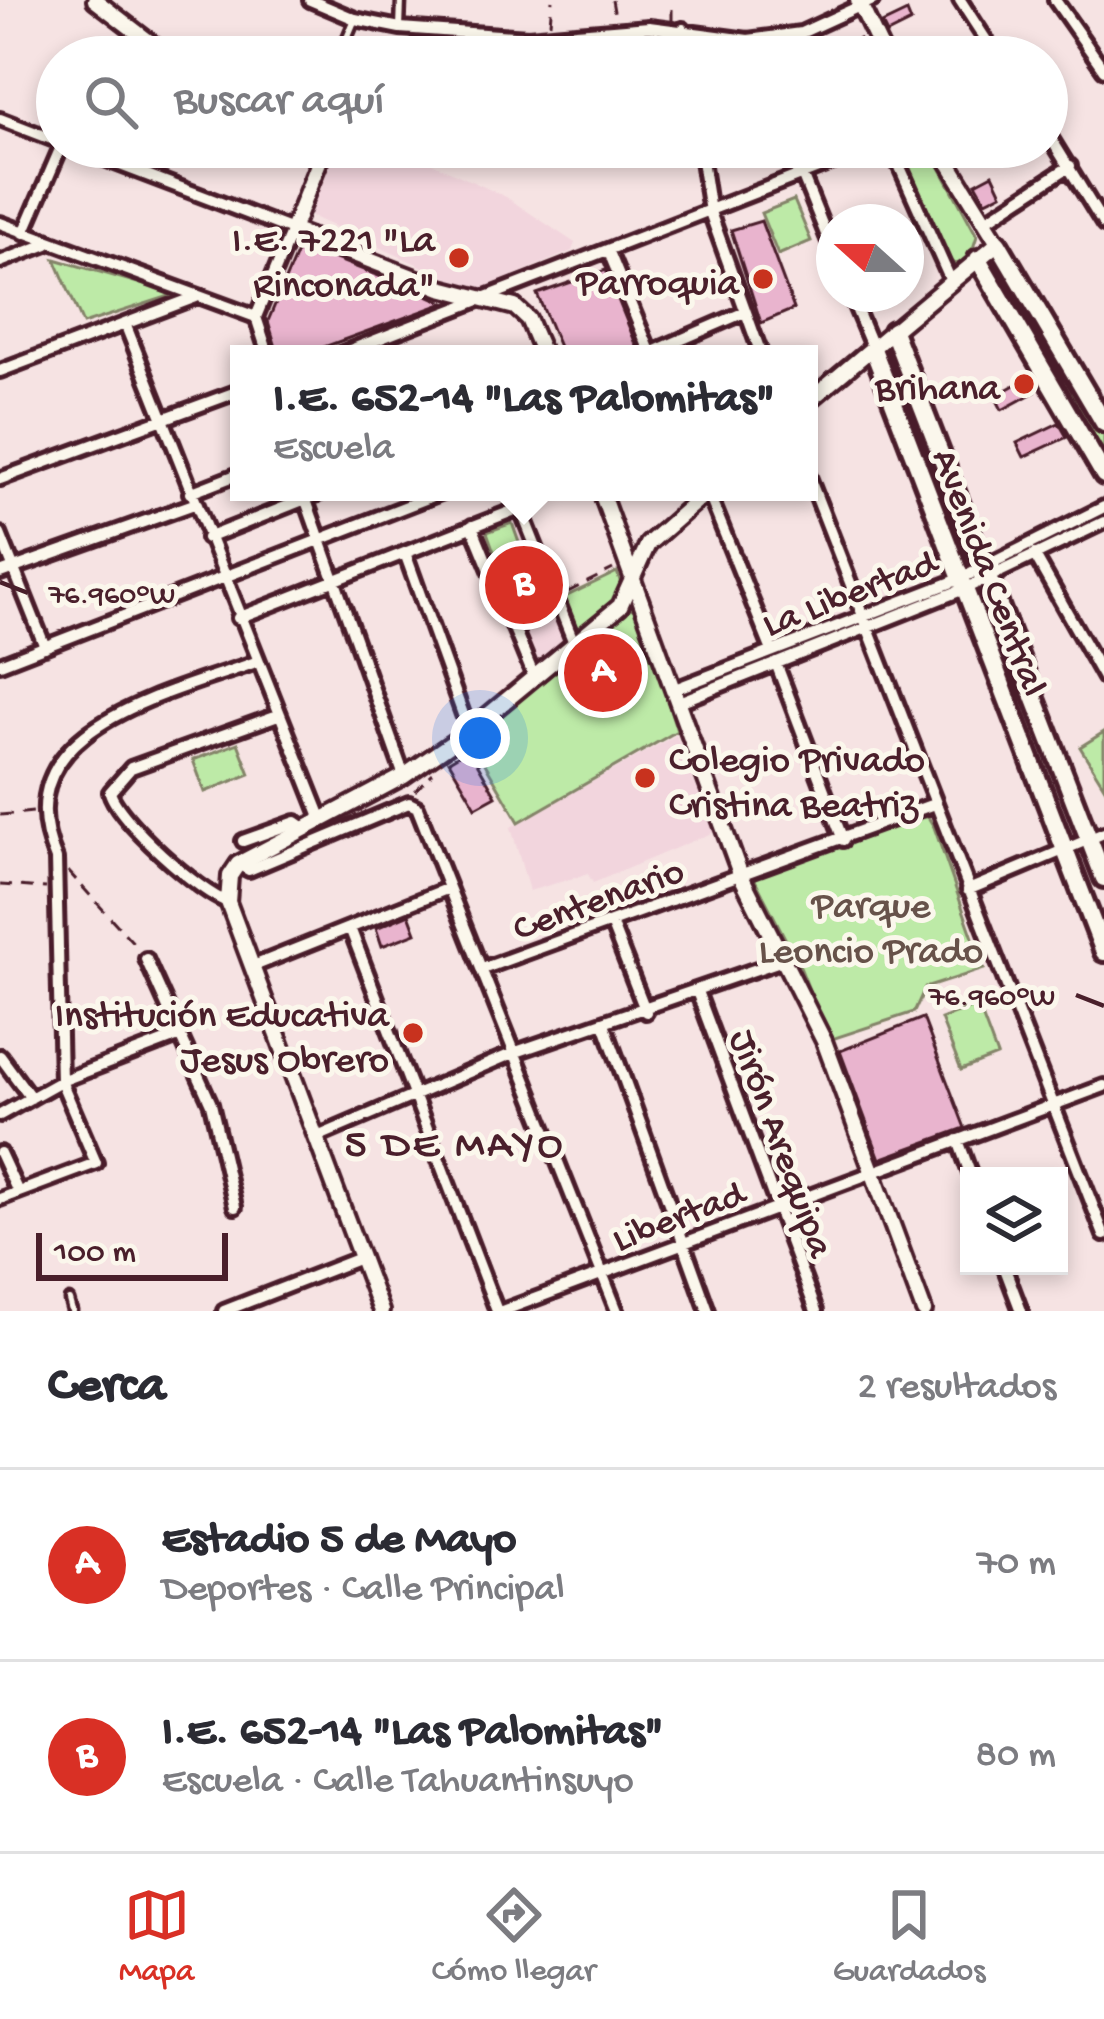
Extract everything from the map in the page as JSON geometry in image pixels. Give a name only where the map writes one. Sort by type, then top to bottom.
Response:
[{"type":"main road","points":[[998,243],[1104,423]]},
{"type":"main road","points":[[978,259],[1104,475]]},
{"type":"main road","name":"Avenida Central","points":[[893,331],[985,574],[1097,837],[1104,878]]},
{"type":"main road","name":"Avenida Central","points":[[873,349],[1104,952]]},
{"type":"street","points":[[95,0],[142,36]]},
{"type":"street","points":[[310,0],[356,20],[400,28],[532,36]]},
{"type":"street","points":[[960,0],[983,36]]},
{"type":"street","points":[[1073,0],[1058,4],[1104,70]]},
{"type":"street","points":[[778,36],[801,33],[864,2],[877,36]]},
{"type":"street","points":[[560,36],[677,29],[722,36]]},
{"type":"street","points":[[677,29],[680,36]]},
{"type":"street","points":[[0,119],[36,134]]},
{"type":"street","points":[[1068,163],[1104,225]]},
{"type":"street","points":[[24,233],[50,168]]},
{"type":"street","points":[[128,168],[441,289],[492,298],[528,319],[539,345]]},
{"type":"street","points":[[265,345],[256,317],[317,168]]},
{"type":"street","points":[[703,168],[710,212],[758,345]]},
{"type":"street","points":[[799,168],[816,209]]},
{"type":"street","points":[[364,345],[824,168]]},
{"type":"street","points":[[900,168],[951,281]]},
{"type":"street","points":[[818,394],[998,243],[952,168]]},
{"type":"street","points":[[984,221],[1067,168]]},
{"type":"street","points":[[0,223],[256,317]]},
{"type":"street","points":[[0,262],[48,243]]},
{"type":"street","points":[[609,252],[646,345]]},
{"type":"street","points":[[0,371],[196,298]]},
{"type":"street","points":[[670,345],[745,312]]},
{"type":"street","points":[[858,312],[873,349]]},
{"type":"street","points":[[126,326],[322,820]]},
{"type":"street","points":[[0,479],[230,395]]},
{"type":"street","points":[[0,573],[192,499],[230,479]]},
{"type":"street","points":[[818,500],[1104,1235]]},
{"type":"street","points":[[207,538],[290,501]]},
{"type":"street","points":[[306,501],[404,776]]},
{"type":"street","points":[[0,664],[419,501]]},
{"type":"street","points":[[517,501],[574,644]]},
{"type":"street","points":[[605,501],[633,568],[741,876],[824,1041],[924,1311]]},
{"type":"street","points":[[381,1311],[256,965],[228,902],[230,876],[238,864],[404,776],[469,731],[620,606],[633,568],[648,544],[697,501]]},
{"type":"street","points":[[711,501],[843,840]]},
{"type":"street","name":"La Libertad","points":[[985,574],[1104,507]]},
{"type":"street","points":[[238,618],[520,508]]},
{"type":"street","name":"La Libertad","points":[[677,696],[962,584],[1104,522]]},
{"type":"street","points":[[472,526],[534,677]]},
{"type":"street","points":[[0,534],[45,647]]},
{"type":"street","points":[[405,553],[469,731]]},
{"type":"street","points":[[1034,554],[1104,678]]},
{"type":"street","points":[[0,1153],[8,1197],[96,1163],[61,1081],[56,859],[42,838],[36,812],[37,776],[64,738],[256,662]]},
{"type":"street","points":[[228,902],[190,877],[125,816],[110,792],[131,769],[278,716]]},
{"type":"street","points":[[238,864],[249,870],[410,803],[417,807],[617,1311]]},
{"type":"street","name":"Centenario","points":[[482,969],[934,804]]},
{"type":"street","points":[[243,841],[296,822],[306,829]]},
{"type":"street","points":[[968,890],[1097,837]]},
{"type":"street","points":[[256,965],[449,888]]},
{"type":"street","points":[[611,923],[646,1012]]},
{"type":"street","points":[[350,928],[500,1311]]},
{"type":"street","points":[[146,959],[211,1104],[235,1207]]},
{"type":"street","points":[[317,1136],[516,1052],[605,1026],[783,961]]},
{"type":"street","name":"Jirón Arequipa","points":[[698,994],[816,1311]]},
{"type":"street","points":[[605,1026],[708,1311]]},
{"type":"street","points":[[0,1114],[61,1081],[181,1036]]},
{"type":"street","points":[[0,1056],[31,1097]]},
{"type":"street","name":"Libertad","points":[[500,1311],[1104,1086]]},
{"type":"street","points":[[958,1140],[968,1167]]},
{"type":"street","points":[[224,1311],[360,1258]]},
{"type":"street","points":[[1007,1275],[1021,1311]]},
{"type":"street","points":[[269,1296],[274,1310]]},
{"type":"lane","points":[[400,28],[401,0]]},
{"type":"lane","points":[[349,36],[356,20]]},
{"type":"lane","points":[[69,1300],[72,1311]]},
{"type":"path","points":[[548,36],[552,0]]},
{"type":"path","points":[[612,0],[617,31]]},
{"type":"path","points":[[672,0],[677,29]]},
{"type":"path","points":[[556,598],[633,568]]},
{"type":"path","points":[[414,791],[433,774]]},
{"type":"path","points":[[0,815],[36,812]]},
{"type":"path","points":[[56,859],[146,959]]},
{"type":"path","points":[[0,885],[45,887],[57,893]]},
{"type":"shaded area","points":[[324,168],[443,168],[506,197],[575,243],[572,251],[477,291],[306,214]]},
{"type":"shaded area","points":[[517,512],[567,641],[535,667],[479,529]]},
{"type":"shaded area","name":"Colegio Privado Cristina Beatriz","points":[[676,735],[714,832],[593,883],[588,874],[529,891],[511,827]]},
{"type":"green space","points":[[906,168],[940,168],[977,236],[969,261],[955,264],[942,256]]},
{"type":"green space","points":[[794,200],[811,241],[778,255],[761,213]]},
{"type":"green space","points":[[55,259],[176,294],[83,324]]},
{"type":"green space","points":[[990,264],[1006,266],[1104,432],[1104,464]]},
{"type":"green space","points":[[512,523],[527,565],[502,574],[487,532]]},
{"type":"green space","points":[[617,572],[624,592],[574,631],[561,599]]},
{"type":"green space","points":[[628,606],[640,614],[677,731],[519,822],[470,738]]},
{"type":"green space","points":[[1104,732],[1104,786],[1080,747]]},
{"type":"green space","points":[[238,743],[250,774],[205,792],[193,760]]},
{"type":"green space","name":"Parque Leoncio Prado","points":[[928,817],[934,827],[984,969],[925,988],[914,1012],[829,1040],[800,967],[754,878]]},
{"type":"green space","points":[[978,1005],[997,1056],[961,1070],[941,1019]]},
{"type":"building","points":[[907,12],[911,22],[887,34],[882,24]]},
{"type":"building","points":[[993,174],[1002,193],[986,201],[976,183]]},
{"type":"building","name":"Parroquia","points":[[761,221],[794,309],[761,323],[731,230]]},
{"type":"building","points":[[300,245],[445,303],[330,345],[275,345],[268,321]]},
{"type":"building","points":[[606,270],[636,345],[558,345],[537,294]]},
{"type":"building","points":[[1027,378],[1035,392],[1002,410],[995,396]]},
{"type":"building","points":[[1059,423],[1067,437],[1024,457],[1017,443]]},
{"type":"building","points":[[469,749],[496,796],[476,807],[449,761]]},
{"type":"building","points":[[409,914],[416,933],[382,946],[376,928]]},
{"type":"building","points":[[923,1018],[965,1128],[880,1159],[840,1051]]},
{"type":"place","name":"I.E. 7221 \"La Rinconada\"","points":[[459,258]]},
{"type":"place","name":"Parroquia","points":[[763,279]]},
{"type":"place","name":"Brihana","points":[[1024,384]]},
{"type":"place","name":"I.E. 652-14 \"Las Palomitas\"","points":[[524,585]]},
{"type":"place","name":"Estadio 5 de Mayo","points":[[603,673]]},
{"type":"place","name":"Colegio Privado Cristina Beatriz","points":[[645,778]]},
{"type":"place","name":"Institución Educativa Jesus Obrero","points":[[413,1033]]},
{"type":"district","name":"5 DE MAYO","points":[[455,1140]]}]
